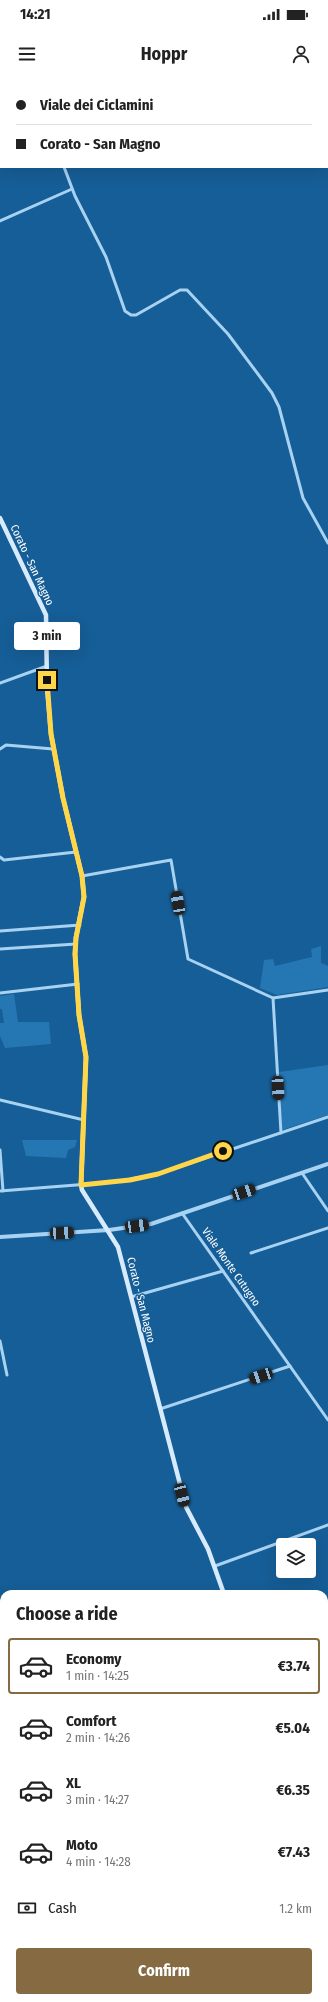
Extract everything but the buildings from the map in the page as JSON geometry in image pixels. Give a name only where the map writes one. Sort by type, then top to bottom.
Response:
[{"type":"main road","name":"Corato - San Magno","points":[[0,518],[46,615],[49,718],[53,748],[82,876],[84,897],[76,944],[79,1015],[86,1057],[81,1185],[118,1247],[186,1507],[208,1549],[223,1590]]},
{"type":"street","points":[[64,168],[72,189],[106,256],[125,311],[131,315],[136,315],[180,290],[187,290],[228,334],[272,393],[279,407],[303,498],[328,543]]},
{"type":"street","points":[[0,221],[72,189]]},
{"type":"street","points":[[0,683],[47,666]]},
{"type":"street","points":[[0,749],[6,745],[53,748]]},
{"type":"street","points":[[0,857],[4,860],[76,852]]},
{"type":"street","points":[[82,876],[171,860],[188,959],[273,998],[328,990]]},
{"type":"street","points":[[0,931],[80,925]]},
{"type":"street","points":[[0,949],[76,944]]},
{"type":"street","points":[[0,993],[78,984]]},
{"type":"street","points":[[273,998],[281,1133]]},
{"type":"street","points":[[0,1100],[84,1120]]},
{"type":"street","points":[[0,1150],[2,1191],[130,1180],[158,1174],[328,1116]]},
{"type":"street","points":[[0,1237],[109,1230],[151,1224],[328,1164]]},
{"type":"street","points":[[302,1173],[328,1211]]},
{"type":"street","name":"Viale Monte Cutugno","points":[[182,1214],[328,1420]]},
{"type":"street","points":[[251,1253],[328,1228]]},
{"type":"street","points":[[131,1297],[223,1271]]},
{"type":"street","points":[[0,1341],[7,1375]]},
{"type":"street","points":[[160,1409],[290,1366]]},
{"type":"street","points":[[215,1566],[328,1525]]},
{"type":"shaded area","points":[[321,946],[321,963],[328,966],[328,987],[277,995],[260,988],[264,960],[273,959],[275,966],[312,957],[311,949]]},
{"type":"shaded area","points":[[14,994],[18,1022],[49,1022],[51,1044],[5,1048],[0,1036],[0,1023],[4,1023],[2,1009],[0,1009],[0,996]]},
{"type":"shaded area","points":[[328,1065],[328,1115],[282,1130],[279,1072]]},
{"type":"shaded area","points":[[22,1140],[77,1140],[75,1147],[68,1150],[66,1158],[26,1156]]},
{"type":"route","points":[[47,680],[51,734],[63,798],[82,876],[84,897],[82,915],[76,938],[75,954],[79,1015],[86,1057],[81,1185],[130,1180],[158,1174],[223,1151]]}]
